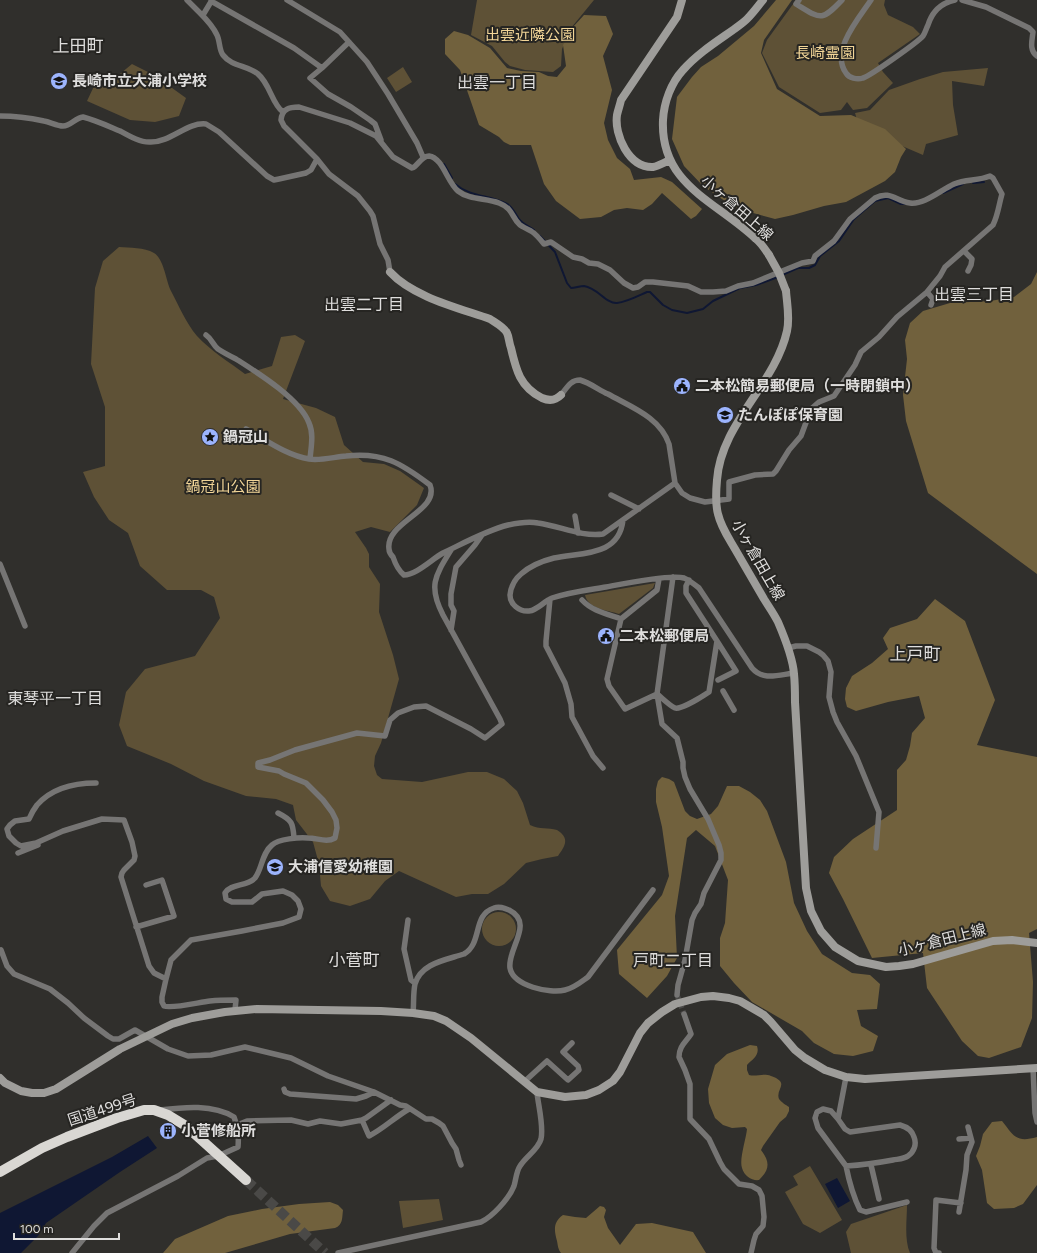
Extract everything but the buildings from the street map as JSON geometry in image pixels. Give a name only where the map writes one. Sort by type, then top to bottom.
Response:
[{"type":"highway","name":"国道499号","points":[[0,1172],[42,1148],[67,1137],[117,1118],[144,1110],[154,1110],[168,1115],[178,1121],[246,1180]]},
{"type":"street","points":[[187,0],[203,14],[213,27],[218,36],[223,55],[230,62],[252,70],[258,74],[264,80],[278,109],[283,112]]},
{"type":"street","points":[[203,14],[212,0],[294,48],[322,68]]},
{"type":"street","points":[[287,0],[340,32],[367,62],[378,77],[417,143],[423,157]]},
{"type":"street","points":[[670,160],[654,167],[645,165],[635,160],[620,141],[617,129],[617,116],[621,100],[677,17],[682,0]]},
{"type":"street","name":"小ヶ倉田上線","points":[[763,0],[747,19],[696,58],[683,70],[668,94],[663,117],[663,128],[664,142],[670,160],[677,172],[694,190],[753,236],[769,255],[779,273],[786,291],[788,329],[780,353],[768,375],[744,412],[724,449],[719,466],[716,501],[718,514],[724,531],[778,622],[788,648],[794,673],[806,888],[811,911],[817,925],[835,947],[858,961],[886,967],[899,966],[939,957],[993,941],[1012,940],[1036,943]]},
{"type":"street","points":[[799,0],[796,4],[820,17],[831,12],[842,0]]},
{"type":"street","points":[[872,0],[845,40],[842,48],[843,67],[847,75],[854,78],[865,78],[924,36],[931,16],[938,8],[948,1],[955,0]]},
{"type":"street","points":[[962,0],[986,7],[1029,28],[1033,32],[1031,46],[1032,51],[1037,56]]},
{"type":"street","points":[[349,42],[310,78],[328,94],[351,106],[375,124],[383,143]]},
{"type":"street","points":[[299,107],[350,123],[376,136],[393,157],[412,168],[416,167],[423,157],[427,156],[437,160],[453,186],[458,191],[465,195],[499,203],[508,208],[520,224],[532,232],[544,244],[548,242],[573,257],[582,259],[589,263],[598,264],[610,270],[624,284],[634,288],[645,282],[654,282],[688,286],[701,292],[726,291],[738,286],[753,283],[802,263],[813,261],[815,256],[839,236],[850,219],[880,195],[886,194],[910,203],[918,203],[965,180],[981,179],[990,176],[993,178],[1002,194],[998,216],[993,225],[945,268],[927,292],[897,317],[879,337],[861,352],[855,365],[834,396],[819,402],[811,409],[801,436],[789,450],[776,471],[773,474],[755,475],[729,482],[729,499],[705,502],[690,498],[682,493],[674,483],[668,439],[657,424],[645,414],[580,380],[576,380],[569,385],[555,400],[546,400],[526,387],[520,379],[516,370],[507,333],[498,324],[418,293],[390,272],[388,260],[380,244],[370,211],[363,200],[335,179],[281,122],[281,117],[286,109],[299,107]]},
{"type":"street","points":[[0,116],[31,119],[62,126],[67,125],[83,116],[136,139],[151,142],[160,141],[194,125],[206,124],[219,132],[267,176],[274,180],[306,173],[311,170],[317,159]]},
{"type":"street","points":[[964,251],[972,259],[968,271]]},
{"type":"street","points":[[927,292],[933,299],[931,305]]},
{"type":"street","points":[[206,335],[210,338],[216,348],[236,359],[279,389],[302,410],[310,423],[312,440],[310,459]]},
{"type":"street","points":[[246,429],[283,450],[310,459],[357,455],[383,458],[399,464],[430,485],[432,492],[429,501],[390,538],[389,549],[402,574],[404,575],[411,574],[436,557],[467,541],[482,534],[508,526],[537,522],[578,533],[596,535],[603,534],[674,483]]},
{"type":"street","points":[[612,495],[639,508]]},
{"type":"street","points":[[575,516],[578,533]]},
{"type":"street","points":[[623,520],[622,529],[617,538],[608,546],[596,551],[554,558],[523,573],[515,580],[510,596],[515,606],[529,611],[550,599],[580,591],[660,578],[683,578],[689,580],[699,588],[757,674],[764,677],[794,673]]},
{"type":"street","points":[[451,630],[454,611],[451,605],[451,594],[456,567],[475,545],[482,534]]},
{"type":"street","points":[[235,1010],[236,1000],[212,1000],[168,1008],[164,1006],[162,1002],[171,960],[191,940],[242,932],[282,923],[299,917],[301,909],[298,901],[292,895],[283,891],[262,894],[252,902],[232,902],[226,899],[225,894],[228,889],[246,883],[255,878],[267,850],[273,843],[294,838],[307,837],[325,841],[331,840],[335,838],[337,828],[336,820],[332,812],[323,800],[306,783],[284,774],[279,770],[258,767],[258,763],[295,750],[357,733],[385,736],[390,720],[398,713],[414,707],[426,706],[471,729],[485,738],[502,724],[438,606],[434,592],[436,578],[451,550]]},
{"type":"street","points":[[0,564],[25,626]]},
{"type":"street","points":[[673,577],[657,694],[662,724],[677,738],[685,777],[708,819],[721,853],[721,860],[692,920],[677,995]]},
{"type":"street","points":[[657,694],[625,709],[609,686],[607,679],[621,619],[657,590],[660,578]]},
{"type":"street","points":[[689,580],[686,586],[686,593],[736,671],[718,680]]},
{"type":"street","points":[[550,599],[546,646],[565,683],[571,704],[572,717],[593,756],[603,768]]},
{"type":"street","points":[[582,600],[587,606],[594,610],[621,619]]},
{"type":"street","points":[[657,694],[675,708],[680,708],[709,692],[717,641]]},
{"type":"street","points":[[788,648],[806,646],[819,652],[828,660],[831,672],[829,697],[833,712],[856,756],[879,812],[876,848]]},
{"type":"street","points":[[722,691],[734,710]]},
{"type":"street","points":[[96,783],[72,785],[50,794],[36,806],[28,818],[10,825],[7,829],[9,836],[21,846],[36,843],[64,831],[102,819],[124,820],[132,842],[135,856],[134,860],[122,873],[121,877],[149,966],[154,973],[166,979]]},
{"type":"street","points":[[278,813],[288,818],[293,825],[294,838]]},
{"type":"street","points":[[18,853],[43,843],[45,838]]},
{"type":"street","points":[[136,927],[174,916],[162,880],[146,885]]},
{"type":"street","points":[[413,1013],[415,983],[423,971],[429,966],[469,951],[475,941],[478,927],[482,918],[487,911],[495,907],[510,910],[515,914],[520,926],[520,934],[514,947],[509,966],[512,975],[534,988],[551,992],[564,991],[575,986],[588,976],[653,890]]},
{"type":"street","points":[[408,920],[404,949],[411,980],[415,983]]},
{"type":"street","points":[[0,951],[1,950],[7,966],[14,974],[50,989],[84,1018],[113,1039],[119,1039],[135,1030],[168,1049],[188,1056],[211,1055],[242,1048],[249,1048],[291,1058],[328,1076],[374,1092],[406,1106],[426,1119],[435,1120],[443,1126],[456,1149],[458,1160],[461,1165]]},
{"type":"street","points":[[0,1078],[5,1083],[21,1091],[44,1093],[56,1089],[120,1049],[172,1024],[192,1018],[235,1010],[381,1011],[434,1016],[452,1024],[537,1092],[565,1097],[586,1095],[599,1090],[612,1081],[624,1067],[640,1034],[648,1023],[662,1012],[675,1004],[701,996],[713,996],[729,998],[754,1008],[771,1022],[792,1046],[805,1058],[825,1070],[846,1077],[865,1079],[1035,1068],[1034,1113],[1037,1122]]},
{"type":"street","points":[[684,1014],[691,1034],[684,1042],[679,1057],[690,1084],[690,1119],[709,1138],[724,1169],[739,1184],[757,1188],[762,1196],[764,1217],[762,1226],[756,1234],[751,1253]]},
{"type":"street","points":[[524,1082],[548,1061],[568,1080],[579,1070],[578,1066],[563,1052],[572,1043]]},
{"type":"street","points":[[838,1119],[846,1077]]},
{"type":"street","points":[[284,1089],[290,1094],[356,1099],[374,1092]]},
{"type":"street","points":[[338,1253],[364,1251],[480,1222],[490,1217],[501,1206],[513,1187],[520,1166],[533,1152],[540,1140],[541,1126],[537,1092]]},
{"type":"street","points":[[237,1125],[247,1121],[290,1120],[308,1124],[320,1121],[341,1124],[362,1120],[391,1100]]},
{"type":"street","points":[[72,1253],[94,1226],[107,1214],[178,1176],[207,1158],[218,1156],[238,1147],[239,1136],[237,1125],[234,1117],[228,1113],[215,1109],[171,1108],[154,1110]]},
{"type":"street","points":[[362,1120],[369,1136],[383,1128],[409,1109]]},
{"type":"street","points":[[846,1166],[871,1165],[902,1159],[909,1156],[915,1145],[914,1136],[907,1127],[900,1125],[850,1132],[844,1129],[831,1111],[826,1109],[820,1110],[815,1116],[818,1128],[846,1166],[851,1189],[860,1210],[866,1212],[908,1202]]},
{"type":"street","points":[[959,1212],[967,1155],[972,1142],[968,1127]]},
{"type":"street","points":[[958,1139],[971,1138]]},
{"type":"street","points":[[871,1165],[879,1199]]},
{"type":"street","points":[[939,1253],[936,1253],[934,1248],[936,1200],[961,1203]]},
{"type":"green space","name":"出雲近隣公園","points":[[477,0],[594,0],[571,28],[562,49],[561,66],[553,72],[525,70],[510,66],[492,46],[471,35]]},
{"type":"green space","name":"長崎霊園","points":[[796,0],[885,0],[884,5],[888,15],[913,27],[920,34],[878,63],[883,72],[893,83],[867,108],[853,110],[847,102],[841,110],[820,113],[779,87],[762,53],[767,40]]},
{"type":"green space","points":[[132,64],[154,75],[186,98],[179,116],[155,122],[130,120],[87,101],[95,84],[113,87],[115,78]]},
{"type":"green space","points":[[403,67],[412,82],[396,92],[387,78]]},
{"type":"green space","points":[[988,68],[984,86],[952,81],[953,105],[958,135],[926,144],[923,155],[895,143],[858,123],[855,113],[870,110],[889,90],[943,72]]},
{"type":"green space","name":"鍋冠山公園","points":[[119,247],[146,250],[157,256],[162,265],[169,287],[193,331],[208,347],[245,374],[272,366],[281,337],[295,335],[305,341],[283,399],[316,408],[335,417],[344,445],[363,462],[384,464],[400,471],[424,488],[417,505],[390,532],[371,527],[355,532],[369,554],[369,567],[380,584],[379,612],[399,679],[381,743],[375,756],[374,766],[377,775],[382,779],[422,782],[468,772],[487,772],[504,779],[517,791],[523,803],[530,825],[557,830],[564,837],[565,842],[562,851],[558,856],[526,863],[504,884],[488,894],[472,894],[456,897],[399,871],[385,881],[370,899],[350,906],[330,901],[321,886],[319,864],[313,842],[296,820],[293,805],[276,799],[246,796],[204,781],[171,764],[127,746],[119,725],[126,692],[145,669],[195,656],[220,618],[214,597],[201,590],[167,590],[140,566],[128,533],[109,520],[94,497],[83,472],[105,466],[105,407],[91,364],[95,288],[103,261]]},
{"type":"green space","points":[[655,583],[653,588],[619,614],[594,606],[587,600],[585,595]]},
{"type":"green space","points":[[499,912],[511,917],[516,929],[511,941],[499,946],[487,941],[482,929],[487,917]]},
{"type":"green space","points":[[810,1166],[842,1220],[820,1233],[803,1224],[785,1192],[798,1185],[793,1176]]},
{"type":"green space","points":[[439,1199],[443,1220],[403,1228],[399,1201]]},
{"type":"green space","points":[[907,1205],[906,1236],[910,1253],[851,1253],[846,1232],[851,1224]]},
{"type":"shaded area","points":[[776,0],[792,0],[764,40],[761,53],[777,89],[820,116],[851,115],[885,129],[906,149],[895,172],[885,181],[846,202],[824,206],[775,219],[735,208],[703,186],[684,166],[672,139],[677,97],[701,67],[718,56],[754,26]]},
{"type":"shaded area","points":[[584,15],[606,16],[613,34],[603,56],[612,90],[604,123],[608,140],[617,158],[630,169],[634,180],[661,177],[672,182],[702,209],[691,219],[662,193],[652,204],[643,210],[627,208],[614,210],[601,217],[580,219],[556,201],[544,184],[531,145],[510,145],[479,125],[460,70],[445,54],[445,39],[454,31],[468,35],[490,48],[507,68],[521,71],[539,72],[548,76],[557,77],[566,66],[563,45],[573,27]]},
{"type":"shaded area","points":[[1037,272],[1037,574],[928,493],[906,421],[903,395],[907,359],[905,340],[910,323],[923,311],[950,303],[990,301],[1014,297],[1031,284]]},
{"type":"shaded area","points":[[935,599],[965,621],[995,700],[977,745],[1037,757],[1037,929],[1029,933],[1033,982],[1032,1018],[1021,1047],[989,1058],[978,1056],[962,1041],[927,988],[923,953],[872,958],[829,873],[834,857],[853,839],[897,810],[897,770],[906,760],[912,733],[925,718],[919,696],[888,702],[856,711],[847,707],[845,699],[846,688],[852,676],[872,663],[888,649],[883,638],[890,628],[917,619]]},
{"type":"shaded area","points":[[662,777],[674,782],[685,811],[690,816],[697,819],[711,814],[718,806],[727,786],[739,786],[760,800],[767,811],[786,862],[794,903],[807,931],[822,954],[852,973],[870,975],[880,984],[877,1009],[857,1010],[861,1026],[878,1036],[873,1051],[853,1056],[834,1054],[814,1043],[802,1031],[752,1002],[720,966],[720,938],[725,923],[728,880],[715,846],[696,830],[687,838],[675,916],[677,958],[667,976],[647,998],[619,974],[617,950],[662,895],[669,876],[662,827],[656,802],[656,789],[658,781]]},
{"type":"shaded area","points":[[750,1045],[757,1046],[758,1052],[747,1065],[749,1075],[768,1075],[780,1081],[781,1086],[778,1095],[779,1099],[789,1107],[786,1117],[780,1122],[761,1150],[768,1165],[763,1176],[759,1180],[754,1180],[749,1177],[745,1173],[741,1164],[747,1129],[745,1127],[732,1128],[723,1125],[715,1118],[709,1103],[708,1089],[715,1065],[727,1054]]},
{"type":"shaded area","points":[[1002,1121],[1016,1137],[1020,1139],[1037,1137],[1037,1185],[1023,1204],[1014,1208],[994,1209],[987,1203],[982,1170],[976,1156],[983,1134],[992,1122]]},
{"type":"shaded area","points":[[330,1202],[338,1205],[343,1210],[341,1223],[335,1228],[290,1234],[225,1253],[163,1253],[175,1239],[228,1216],[262,1209]]},
{"type":"shaded area","points":[[600,1206],[604,1207],[606,1210],[604,1217],[608,1228],[620,1245],[636,1224],[652,1223],[693,1232],[706,1253],[561,1253],[555,1233],[557,1220],[563,1215],[586,1218]]},
{"type":"water","points":[[148,1136],[157,1148],[46,1223],[38,1236],[21,1253],[0,1253],[0,1213],[112,1157]]},
{"type":"water","points":[[837,1178],[850,1201],[838,1208],[825,1184]]},
{"type":"waterway","points":[[444,164],[452,178]]},
{"type":"waterway","points":[[973,183],[984,182]]},
{"type":"waterway","points":[[455,184],[474,194],[494,199],[509,205],[521,221],[534,230]]},
{"type":"waterway","points":[[943,193],[963,184]]},
{"type":"waterway","points":[[782,275],[798,268],[809,268],[815,265],[820,256],[839,241],[854,219],[875,201],[888,198],[901,204],[906,204]]},
{"type":"waterway","points":[[540,236],[555,252],[567,283],[571,288],[584,286],[589,287],[613,303],[632,299],[650,292],[663,305],[672,310],[687,313],[703,309],[713,301],[740,288],[756,285],[778,277]]},
{"type":"tunnel","points":[[677,995],[684,1014]]},
{"type":"tunnel","points":[[246,1180],[325,1253]]},
{"type":"place","name":"長崎市立大浦小学校","points":[[59,81]]},
{"type":"place","name":"二本松簡易郵便局（一時閉鎖中）","points":[[682,386]]},
{"type":"place","name":"たんぽぽ保育園","points":[[725,415]]},
{"type":"place","name":"鍋冠山","points":[[210,437]]},
{"type":"place","name":"二本松郵便局","points":[[606,636]]},
{"type":"place","name":"大浦信愛幼稚園","points":[[275,867]]},
{"type":"place","name":"小菅修船所","points":[[168,1131]]},
{"type":"district","name":"上田町","points":[[78,46]]},
{"type":"district","name":"出雲一丁目","points":[[497,82]]},
{"type":"district","name":"出雲三丁目","points":[[974,294]]},
{"type":"district","name":"出雲二丁目","points":[[364,304]]},
{"type":"district","name":"上戸町","points":[[915,654]]},
{"type":"district","name":"東琴平一丁目","points":[[55,698]]},
{"type":"district","name":"小菅町","points":[[354,960]]},
{"type":"district","name":"戸町二丁目","points":[[673,960]]}]
